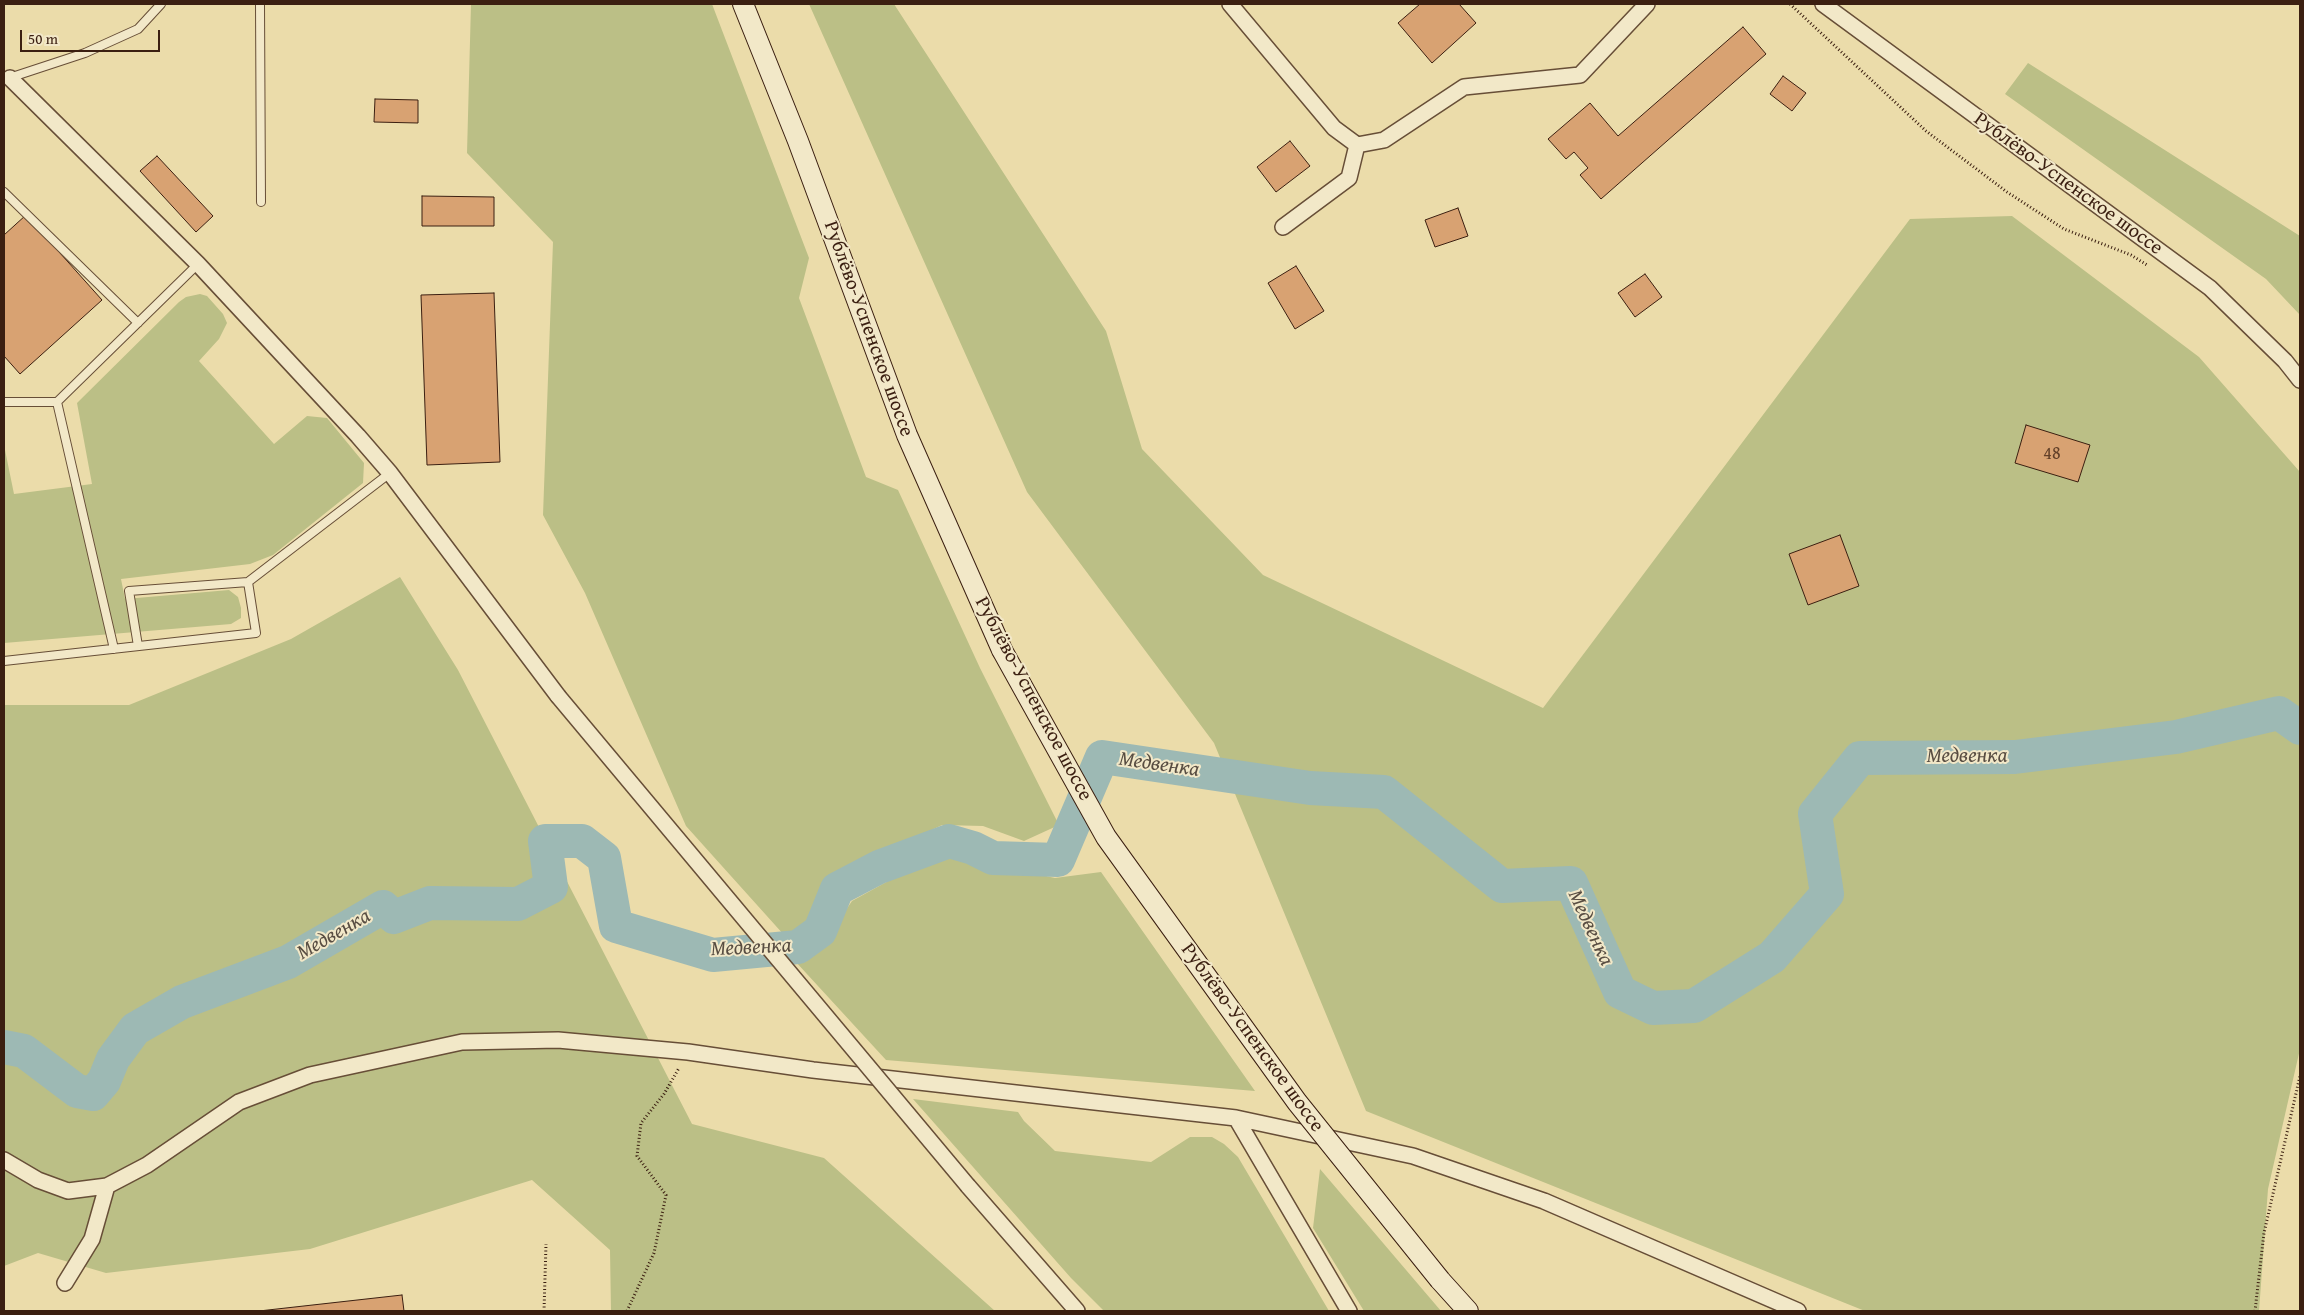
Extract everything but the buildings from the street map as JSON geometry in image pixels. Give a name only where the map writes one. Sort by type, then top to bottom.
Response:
[{"type":"main road","name":"Рублёво-Успенское шоссе","points":[[743,4],[798,141],[907,436],[1002,650],[1106,837],[1297,1102],[1440,1280],[1468,1311]]},
{"type":"street","points":[[1230,4],[1334,128],[1356,145],[1384,140],[1464,87],[1580,75],[1647,4]]},
{"type":"street","name":"Рублёво-Успенское шоссе","points":[[1823,4],[2210,288],[2285,361],[2300,380]]},
{"type":"street","points":[[6,76],[198,264],[390,472],[558,696],[968,1186],[1076,1311]]},
{"type":"street","points":[[1283,227],[1349,178],[1356,145]]},
{"type":"street","points":[[4,1160],[38,1180],[68,1191],[107,1186],[147,1165],[239,1102],[310,1075],[462,1042],[558,1040],[688,1052],[813,1070],[1236,1118],[1413,1156],[1535,1198],[1798,1311]]},
{"type":"street","points":[[1236,1118],[1349,1311]]},
{"type":"street","points":[[66,1283],[92,1239],[107,1186]]},
{"type":"lane","points":[[6,76],[85,54],[138,29],[161,4]]},
{"type":"lane","points":[[260,4],[261,202]]},
{"type":"lane","points":[[4,192],[138,323]]},
{"type":"lane","points":[[4,402],[57,402],[198,264]]},
{"type":"lane","points":[[57,402],[114,649]]},
{"type":"lane","points":[[138,646],[129,591],[248,582],[390,472]]},
{"type":"lane","points":[[4,661],[256,633],[248,582]]},
{"type":"path","points":[[1790,4],[1926,131],[2007,192],[2064,229],[2131,254],[2153,269]]},
{"type":"path","points":[[627,1311],[654,1253],[666,1195],[637,1156],[641,1123],[664,1094],[688,1052]]},
{"type":"path","points":[[2255,1311],[2264,1233],[2300,1076]]},
{"type":"path","points":[[544,1311],[546,1244]]},
{"type":"green space","points":[[471,4],[712,4],[809,258],[799,298],[866,477],[898,490],[980,668],[1059,825],[1024,841],[983,826],[942,825],[828,880],[808,924],[784,935],[686,826],[585,593],[543,515],[553,242],[467,153]]},
{"type":"green space","points":[[809,4],[894,4],[1106,331],[1142,449],[1263,575],[1543,708],[1910,219],[2012,216],[2199,357],[2300,472],[2300,1049],[2268,1189],[2259,1311],[1865,1311],[1366,1111],[1214,743],[1027,492]]},
{"type":"green space","points":[[2028,63],[2300,236],[2300,315],[2266,279],[2005,94]]},
{"type":"green space","points":[[200,294],[207,296],[223,314],[227,323],[219,339],[199,361],[274,444],[307,416],[327,418],[364,463],[363,483],[273,555],[250,564],[121,579],[125,599],[229,590],[238,597],[241,608],[241,618],[231,624],[4,643],[4,445],[14,494],[92,484],[77,403],[179,302],[186,297]]},
{"type":"green space","points":[[400,577],[458,670],[692,1124],[824,1158],[995,1311],[611,1311],[610,1250],[532,1180],[310,1249],[106,1273],[38,1253],[4,1266],[4,705],[129,705],[291,639]]},
{"type":"green space","points":[[939,853],[1055,878],[1101,872],[1255,1091],[886,1060],[795,961],[825,941],[852,901]]},
{"type":"green space","points":[[913,1099],[1018,1112],[1024,1121],[1055,1151],[1151,1162],[1190,1137],[1212,1137],[1224,1144],[1238,1157],[1329,1311],[1104,1311],[1071,1278]]},
{"type":"green space","points":[[1320,1169],[1441,1311],[1364,1311],[1313,1228]]},
{"type":"waterway","name":"Медвенка","points":[[4,1047],[24,1051],[77,1091],[93,1094],[104,1081],[113,1059],[135,1029],[182,1002],[288,962],[383,907],[394,917],[430,903],[518,904],[551,887],[545,841],[582,841],[604,858],[616,926],[713,955],[798,947],[820,931],[837,889],[879,867],[949,841],[973,848],[993,858],[1058,860],[1102,757],[1310,788],[1384,792],[1502,886],[1571,883],[1620,992],[1653,1008],[1694,1006],[1772,957],[1827,894],[1815,814],[1860,758],[2015,757],[2176,737],[2279,713],[2300,728]]}]
